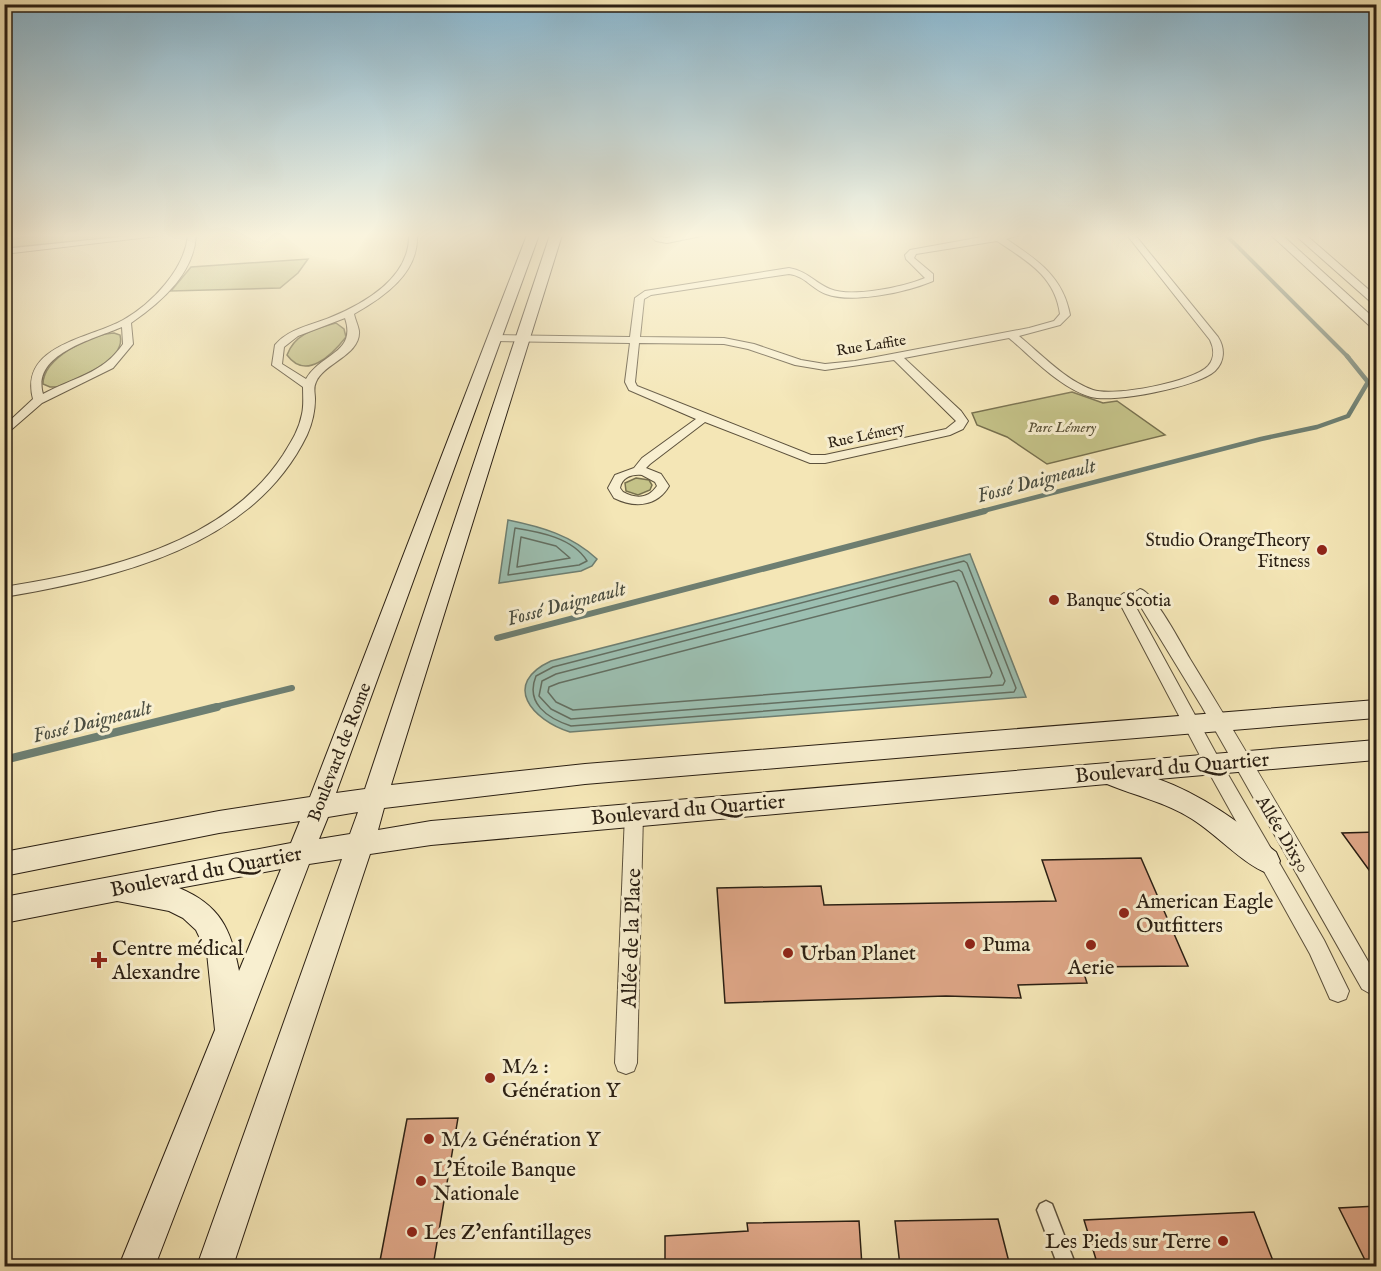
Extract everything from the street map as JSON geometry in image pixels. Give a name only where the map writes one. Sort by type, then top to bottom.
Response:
[{"type":"main road","name":"Boulevard de Rome","points":[[137,1266],[301,853],[511,294]]},
{"type":"main road","points":[[215,1266],[342,900],[537,294]]},
{"type":"main road","points":[[4,864],[219,822],[319,806],[585,774],[1377,709]]},
{"type":"main road","name":"Boulevard du Quartier","points":[[4,910],[301,853],[465,829],[1377,750]]},
{"type":"main road","points":[[1104,773],[1161,791],[1192,806],[1219,823],[1267,861]]},
{"type":"main road","points":[[112,888],[175,900],[189,906],[209,924],[216,934],[223,957],[230,1034]]},
{"type":"street","points":[[39,400],[35,383],[37,375],[50,359],[77,342],[126,322],[160,294]]},
{"type":"street","points":[[308,385],[277,365],[279,348],[282,343],[308,328],[349,313],[376,294]]},
{"type":"street","points":[[634,339],[640,300],[646,294]]},
{"type":"street","name":"Rue Laffite","points":[[494,338],[724,341],[750,346],[799,363],[844,366],[1011,335],[1057,323],[1064,318],[1065,311],[1056,294]]},
{"type":"street","points":[[1011,335],[1078,387],[1100,396],[1117,395],[1192,379],[1209,370],[1216,363],[1219,355],[1215,339],[1179,294]]},
{"type":"street","points":[[1342,294],[1377,326]]},
{"type":"street","points":[[4,592],[74,581],[141,560],[178,544],[235,512],[276,474],[298,440],[308,413],[308,385],[317,370],[352,340],[354,330],[349,313]]},
{"type":"street","points":[[4,433],[39,400],[98,374],[117,359],[128,344],[126,322]]},
{"type":"street","name":"Rue Lémery","points":[[634,339],[630,385],[642,393],[794,454],[820,460],[950,432],[959,427],[962,421],[957,413],[896,356]]},
{"type":"street","points":[[638,471],[646,461],[704,418]]},
{"type":"street","name":"Allée Dix30","points":[[1338,991],[1317,947],[1192,724],[1132,596],[1156,616],[1370,982]]},
{"type":"street","name":"Allée de la Place","points":[[626,1063],[634,814]]},
{"type":"street","points":[[1046,1210],[1066,1266]]},
{"type":"green space","points":[[336,323],[344,329],[346,337],[326,357],[310,365],[302,366],[287,355],[300,337],[313,330]]},
{"type":"green space","points":[[104,334],[120,335],[120,344],[116,353],[108,361],[87,374],[57,387],[43,384],[45,374],[51,365],[70,349]]},
{"type":"green space","name":"Parc Lémery","points":[[1072,392],[1103,403],[1117,401],[1165,435],[1047,464],[1007,437],[977,425],[972,413]]},
{"type":"green space","points":[[636,478],[649,480],[652,485],[650,490],[638,495],[626,491],[625,483]]},
{"type":"water","points":[[508,520],[556,533],[577,544],[597,559],[592,566],[581,571],[499,583]]},
{"type":"water","points":[[970,554],[1026,697],[570,732],[544,719],[528,701],[525,690],[528,680],[536,670],[551,661]]},
{"type":"building","points":[[1377,832],[1377,881],[1342,833]]},
{"type":"building","points":[[1141,858],[1188,966],[1082,967],[1087,983],[1018,985],[1021,998],[946,996],[725,1003],[717,888],[821,886],[824,905],[1056,901],[1042,860]]},
{"type":"building","points":[[458,1118],[433,1266],[379,1266],[407,1119]]},
{"type":"building","points":[[1377,1206],[1377,1266],[1368,1266],[1339,1208]]},
{"type":"building","points":[[1254,1212],[1275,1266],[1098,1266],[1084,1220]]},
{"type":"building","points":[[998,1219],[1010,1266],[900,1266],[895,1221]]},
{"type":"building","points":[[859,1221],[862,1266],[757,1266],[748,1263],[716,1266],[665,1266],[665,1236],[748,1231],[747,1223]]},
{"type":"waterway","name":"Fossé Daigneault","points":[[1285,294],[1347,356]]},
{"type":"waterway","name":"Fossé Daigneault","points":[[979,512],[1261,439],[1317,427],[1348,416],[1368,382],[1347,356]]},
{"type":"waterway","name":"Fossé Daigneault","points":[[497,638],[985,511]]},
{"type":"waterway","name":"Fossé Daigneault","points":[[211,708],[292,688]]},
{"type":"waterway","name":"Fossé Daigneault","points":[[4,760],[217,707]]},
{"type":"place","name":"Studio OrangeTheory Fitness","points":[[1322,550]]},
{"type":"place","name":"Banque Scotia","points":[[1054,600]]},
{"type":"place","name":"American Eagle Outfitters","points":[[1124,913]]},
{"type":"place","name":"Puma","points":[[970,944]]},
{"type":"place","name":"Aerie","points":[[1091,945]]},
{"type":"place","name":"Urban Planet","points":[[788,953]]},
{"type":"place","name":"Centre médical Alexandre","points":[[99,960]]},
{"type":"place","name":"M/2 : Génération Y","points":[[490,1078]]},
{"type":"place","name":"M/2 Génération Y","points":[[429,1139]]},
{"type":"place","name":"L'Étoile Banque Nationale","points":[[421,1181]]},
{"type":"place","name":"Les Z'enfantillages","points":[[412,1232]]},
{"type":"place","name":"Les Pieds sur Terre","points":[[1223,1241]]}]
